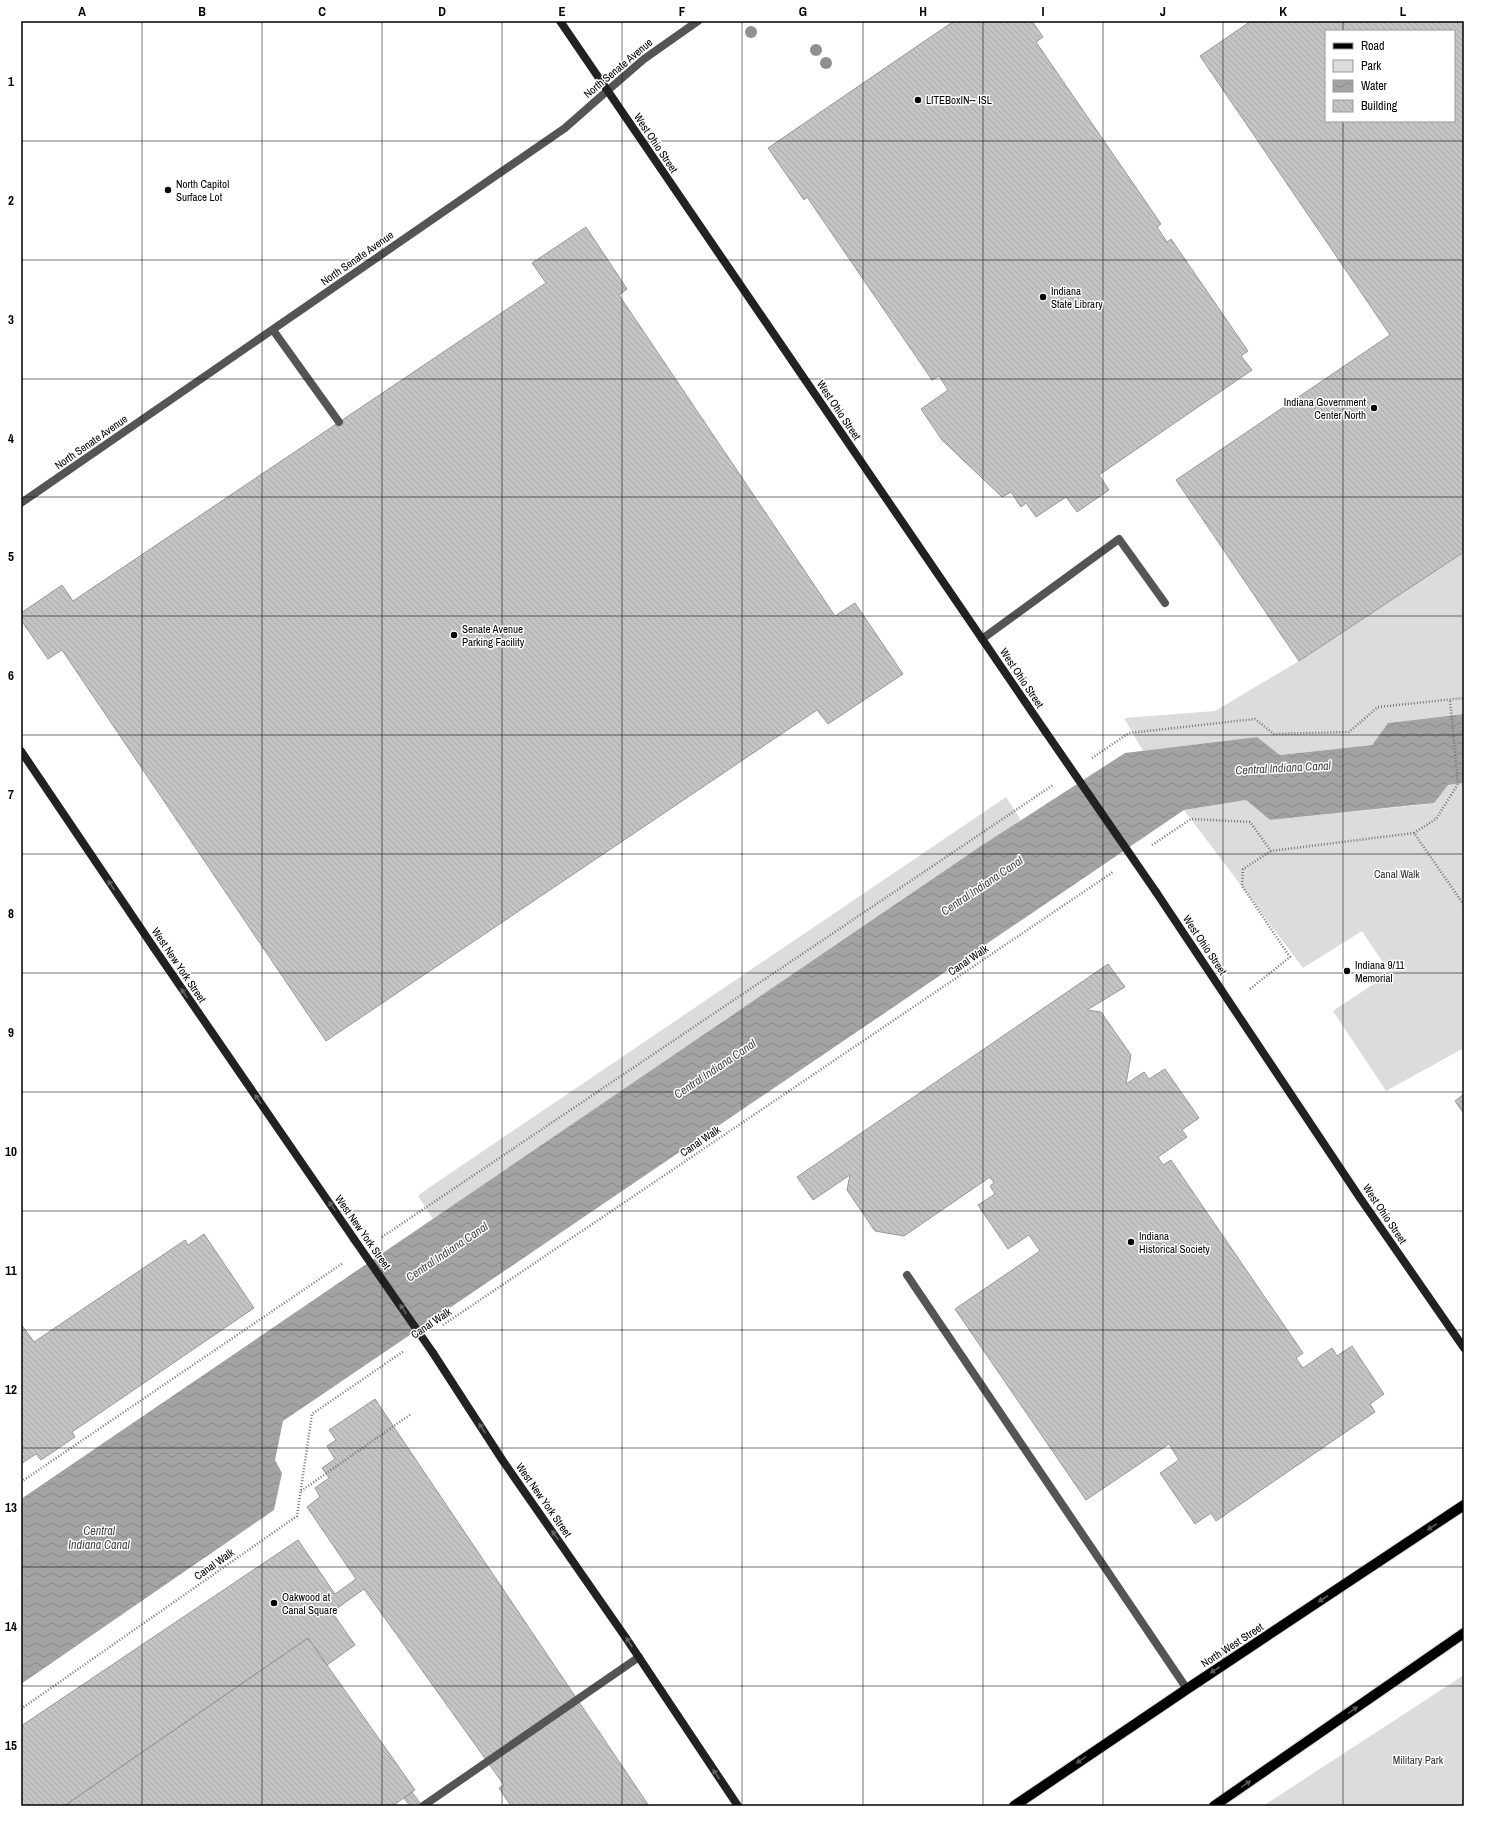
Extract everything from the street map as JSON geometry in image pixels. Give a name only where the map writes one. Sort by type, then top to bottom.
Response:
[{"type":"main road","name":"West Ohio Street","points":[[560,21],[1156,892],[1360,1198],[1464,1348]]},
{"type":"main road","name":"West New York Street","points":[[21,751],[178,983],[433,1353],[503,1461],[639,1658],[738,1806]]},
{"type":"main road","name":"North West Street","points":[[1014,1806],[1464,1505]]},
{"type":"main road","points":[[1214,1806],[1464,1632]]},
{"type":"street","name":"North Senate Avenue","points":[[21,503],[565,128],[644,59],[698,21]]},
{"type":"street","points":[[273,330],[339,422]]},
{"type":"street","points":[[982,639],[1119,539],[1165,603]]},
{"type":"street","points":[[907,1275],[1187,1689]]},
{"type":"street","points":[[423,1806],[639,1658]]},
{"type":"path","points":[[1090,760],[1129,733],[1255,719],[1274,734],[1348,732],[1378,707],[1464,698]]},
{"type":"path","points":[[1231,1004],[1290,957],[1242,886],[1243,869],[1271,851],[1414,833],[1436,819],[1458,784],[1450,700]]},
{"type":"path","points":[[379,1238],[1057,782]]},
{"type":"path","points":[[1152,846],[1191,819],[1250,822],[1271,851]]},
{"type":"path","points":[[1414,833],[1464,904]]},
{"type":"path","name":"Canal Walk","points":[[439,1328],[1119,868]]},
{"type":"path","points":[[21,1482],[347,1260]]},
{"type":"path","name":"Canal Walk","points":[[21,1709],[297,1516],[312,1414],[407,1349]]},
{"type":"path","points":[[301,1491],[410,1414]]},
{"type":"green space","points":[[1464,552],[1464,714],[1388,723],[1372,745],[1280,755],[1257,737],[1143,751],[1124,718],[1215,711],[1299,661]]},
{"type":"green space","name":"Canal Walk","points":[[1464,783],[1464,1048],[1386,1091],[1333,1011],[1390,973],[1362,931],[1303,968],[1184,810],[1246,800],[1270,820],[1430,804],[1448,785]]},
{"type":"green space","points":[[1006,797],[1021,820],[433,1219],[418,1196],[427,1189]]},
{"type":"green space","name":"Military Park","points":[[1464,1675],[1464,1806],[1263,1806]]},
{"type":"water","name":"Central Indiana Canal","points":[[1464,714],[1464,783],[1448,785],[1434,803],[1270,820],[1246,800],[1184,810],[283,1421],[275,1460],[282,1473],[274,1510],[21,1684],[21,1499],[981,846],[1125,753],[1257,737],[1280,755],[1372,745],[1388,723]]},
{"type":"building","name":"Indiana State Library","points":[[954,21],[1032,21],[1043,37],[1036,42],[1161,224],[1157,227],[1167,242],[1171,239],[1248,351],[1241,356],[1252,370],[1099,475],[1109,490],[1077,512],[1066,497],[1036,517],[1026,503],[1021,507],[1011,492],[1002,497],[942,440],[921,409],[948,390],[939,376],[932,380],[807,197],[804,200],[768,148]]},
{"type":"building","name":"Indiana Government Center North","points":[[1251,21],[1464,21],[1464,552],[1299,661],[1176,480],[1390,335],[1200,56]]},
{"type":"building","name":"Senate Avenue Parking Facility","points":[[586,227],[627,289],[619,295],[835,616],[855,603],[903,674],[828,724],[817,710],[326,1041],[62,650],[48,659],[21,620],[21,613],[62,585],[73,601],[546,283],[532,263]]},
{"type":"building","name":"Indiana Historical Society","points":[[1108,964],[1125,987],[1087,1010],[1101,1012],[1131,1055],[1126,1084],[1144,1072],[1149,1079],[1165,1069],[1199,1118],[1182,1130],[1187,1137],[1158,1157],[1163,1165],[1171,1160],[1303,1353],[1296,1358],[1303,1368],[1332,1348],[1337,1356],[1352,1346],[1384,1394],[1370,1404],[1375,1412],[1216,1521],[1211,1513],[1195,1524],[1160,1473],[1179,1460],[1169,1444],[1086,1500],[955,1309],[1040,1251],[1029,1235],[1008,1249],[978,1205],[995,1194],[990,1186],[994,1183],[990,1177],[904,1236],[875,1231],[847,1190],[850,1175],[813,1200],[797,1177]]},
{"type":"building","points":[[1464,1094],[1464,1114],[1455,1101]]},
{"type":"building","points":[[204,1234],[254,1308],[72,1432],[75,1437],[41,1460],[36,1454],[21,1464],[21,1324],[34,1342],[185,1240],[188,1245]]},
{"type":"building","name":"Oakwood at Canal Square","points":[[375,1399],[649,1806],[511,1806],[499,1788],[504,1785],[364,1589],[332,1612],[355,1645],[327,1665],[308,1638],[64,1806],[21,1806],[21,1726],[298,1540],[335,1594],[356,1579],[307,1507],[320,1497],[315,1488],[329,1478],[322,1468],[335,1459],[327,1446],[336,1440],[329,1430]]},
{"type":"building","points":[[308,1638],[415,1790],[404,1798],[392,1806],[64,1806]]},
{"type":"building","points":[[412,1792],[422,1806],[410,1806],[404,1798]]},
{"type":"place","name":"LITEBoxIN-- ISL","points":[[918,100]]},
{"type":"place","name":"North Capitol Surface Lot","points":[[168,190]]},
{"type":"place","name":"Indiana State Library","points":[[1043,297]]},
{"type":"place","name":"Indiana Government Center North","points":[[1374,408]]},
{"type":"place","name":"Senate Avenue Parking Facility","points":[[454,635]]},
{"type":"place","name":"Indiana 9/11 Memorial","points":[[1347,971]]},
{"type":"place","name":"Indiana Historical Society","points":[[1131,1242]]},
{"type":"place","name":"Oakwood at Canal Square","points":[[274,1603]]}]
